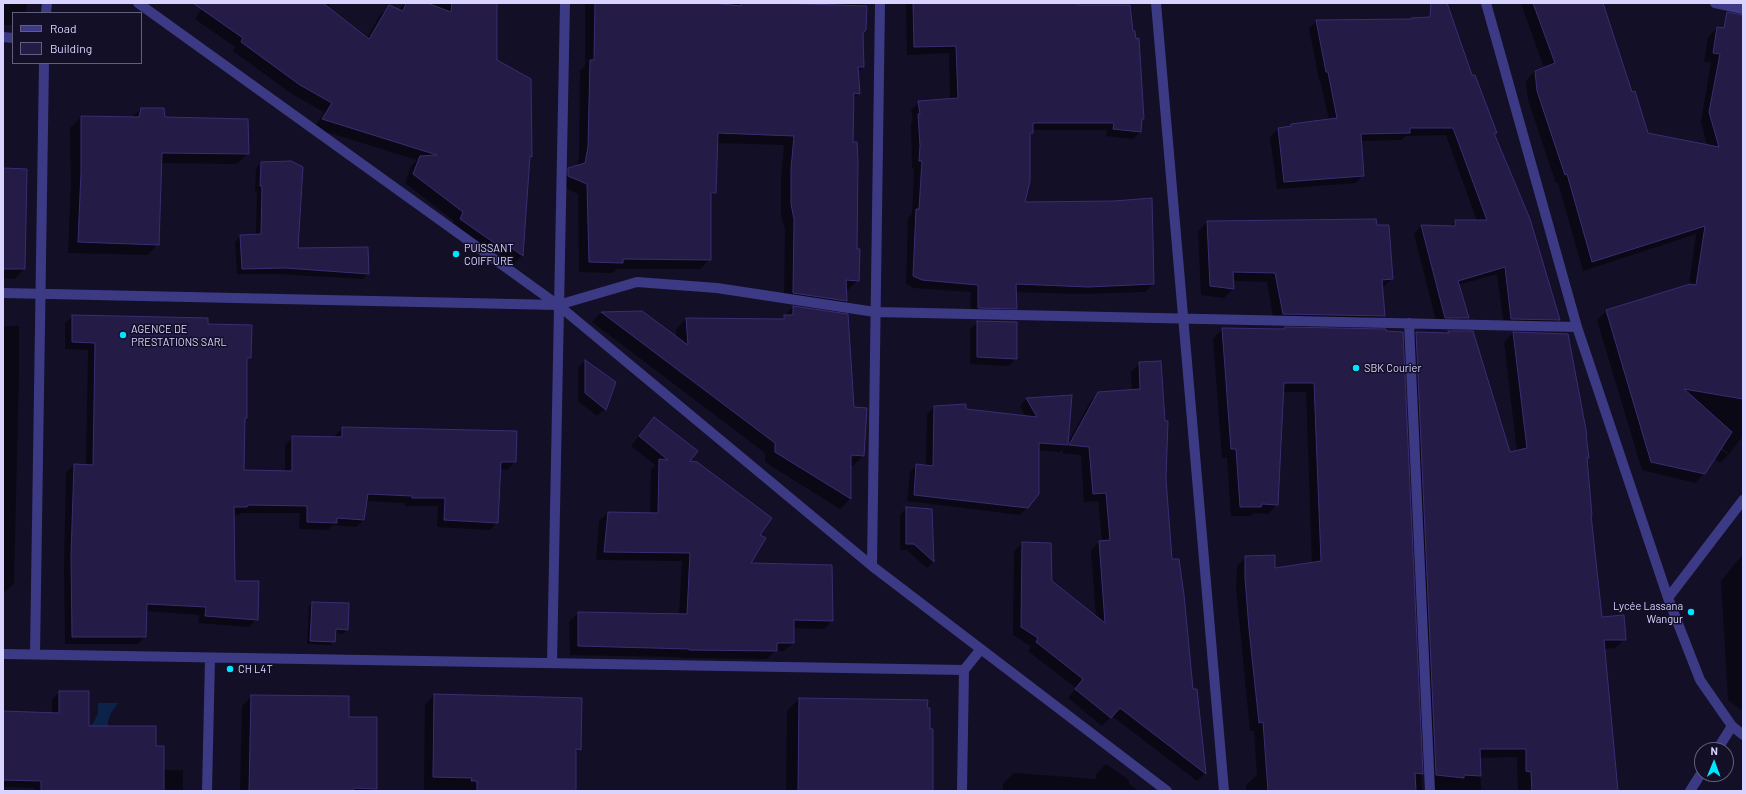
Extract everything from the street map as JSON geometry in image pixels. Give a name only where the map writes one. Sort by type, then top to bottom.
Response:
[{"type":"street","points":[[138,3],[558,305],[872,566],[1167,791]]},
{"type":"street","points":[[552,663],[565,3]]},
{"type":"street","points":[[872,566],[880,3]]},
{"type":"street","points":[[1156,3],[1224,791]]},
{"type":"street","points":[[1486,3],[1577,327],[1668,598],[1700,680],[1732,726],[1743,735]]},
{"type":"street","points":[[1715,3],[1743,9]]},
{"type":"street","points":[[34,654],[44,64]]},
{"type":"street","points":[[3,293],[558,305],[637,282],[717,288],[875,312],[1577,327]]},
{"type":"street","points":[[1409,323],[1430,791]]},
{"type":"street","points":[[1668,598],[1743,500]]},
{"type":"street","points":[[962,791],[964,670],[981,649]]},
{"type":"street","points":[[3,654],[964,670]]},
{"type":"street","points":[[207,791],[210,658]]},
{"type":"street","points":[[1722,742],[1732,726]]},
{"type":"street","points":[[1690,791],[1696,782]]},
{"type":"water","points":[[98,703],[118,703],[111,713],[108,721],[108,734],[89,727],[94,722],[98,713]]},
{"type":"building","points":[[193,3],[323,3],[369,39],[389,5],[403,11],[406,3],[427,3],[451,12],[452,3],[497,3],[497,60],[531,79],[532,157],[530,156],[523,256],[506,244],[500,247],[460,219],[463,212],[413,174],[420,156],[437,155],[322,119],[332,103],[300,85],[241,42],[243,38]]},
{"type":"building","points":[[595,3],[712,3],[741,6],[741,3],[777,3],[867,6],[866,30],[863,33],[864,67],[858,67],[860,94],[854,93],[853,142],[857,142],[858,161],[857,249],[860,249],[859,281],[846,280],[847,301],[793,293],[794,219],[791,204],[791,169],[794,136],[718,133],[716,193],[711,193],[711,260],[623,259],[623,263],[589,262],[587,184],[568,176],[568,168],[585,163],[588,147],[590,60],[594,60]]},
{"type":"building","points":[[913,3],[1077,3],[1078,5],[1130,5],[1133,31],[1135,31],[1136,39],[1139,38],[1144,119],[1142,119],[1141,132],[1113,129],[1114,123],[1033,123],[1033,133],[1030,133],[1030,181],[1025,202],[1114,201],[1152,198],[1154,284],[1088,287],[1016,284],[1017,309],[978,308],[978,285],[922,280],[913,276],[916,209],[919,209],[922,161],[919,161],[920,146],[918,114],[920,114],[918,101],[958,98],[956,46],[914,47]]},
{"type":"building","points":[[1431,3],[1447,3],[1472,75],[1475,75],[1497,133],[1494,133],[1530,219],[1560,320],[1511,319],[1505,267],[1458,281],[1469,318],[1445,318],[1421,225],[1455,226],[1455,220],[1487,220],[1453,128],[1410,128],[1410,133],[1361,134],[1364,176],[1284,182],[1278,128],[1291,126],[1291,124],[1337,118],[1316,20],[1411,19],[1430,17]]},
{"type":"building","points":[[1533,3],[1603,3],[1632,92],[1635,91],[1648,133],[1719,147],[1709,112],[1720,54],[1713,53],[1717,27],[1724,28],[1727,12],[1743,15],[1743,399],[1684,389],[1732,432],[1705,474],[1651,462],[1606,310],[1690,284],[1696,285],[1705,226],[1592,262],[1567,174],[1565,175],[1537,91],[1535,71],[1555,63]]},
{"type":"building","points":[[141,108],[164,108],[165,117],[248,119],[249,154],[162,153],[159,245],[78,242],[81,172],[81,116],[139,117]]},
{"type":"building","points":[[291,161],[303,167],[298,248],[368,247],[369,274],[285,268],[242,269],[240,235],[261,234],[261,162]]},
{"type":"building","points":[[3,168],[27,169],[25,269],[3,269]]},
{"type":"building","points":[[1376,219],[1377,225],[1389,225],[1393,279],[1382,280],[1385,316],[1283,314],[1275,273],[1233,272],[1234,289],[1210,286],[1207,221]]},
{"type":"building","points":[[793,306],[848,314],[854,407],[867,408],[864,456],[851,455],[851,499],[775,452],[775,443],[601,312],[642,311],[688,345],[686,318],[784,319],[784,315],[793,315]]},
{"type":"building","points":[[72,315],[208,318],[208,324],[252,325],[251,358],[247,358],[247,418],[245,418],[244,470],[292,471],[292,436],[342,437],[342,427],[517,431],[516,462],[501,462],[498,523],[444,520],[445,498],[412,498],[412,496],[368,494],[364,520],[337,518],[337,523],[307,522],[307,506],[248,505],[247,507],[234,507],[235,581],[259,581],[258,620],[205,616],[206,607],[147,604],[146,637],[72,637],[71,556],[74,464],[93,465],[95,343],[72,342]]},
{"type":"building","points":[[977,321],[1017,322],[1017,359],[977,357]]},
{"type":"building","points":[[1285,327],[1386,329],[1386,331],[1403,332],[1423,774],[1415,773],[1416,791],[1268,791],[1263,722],[1259,723],[1249,629],[1245,578],[1245,556],[1275,555],[1275,568],[1321,561],[1314,383],[1284,383],[1278,505],[1262,504],[1261,507],[1240,507],[1236,449],[1231,449],[1222,328],[1285,329]]},
{"type":"building","points":[[1448,331],[1473,331],[1510,452],[1527,448],[1513,332],[1568,334],[1587,435],[1591,515],[1602,617],[1624,615],[1626,640],[1604,640],[1618,791],[1532,791],[1531,772],[1526,771],[1526,749],[1480,749],[1481,776],[1464,775],[1464,778],[1436,775],[1416,332],[1449,333]]},
{"type":"building","points":[[585,360],[616,382],[606,410],[585,393]]},
{"type":"building","points":[[1161,361],[1165,421],[1168,421],[1166,479],[1172,559],[1179,559],[1193,689],[1197,689],[1206,774],[1120,708],[1111,718],[1075,689],[1083,679],[1036,642],[1038,638],[1021,627],[1022,542],[1051,543],[1052,581],[1105,623],[1099,541],[1110,540],[1106,493],[1093,494],[1089,447],[1069,445],[1098,392],[1140,389],[1139,362]]},
{"type":"building","points":[[1072,395],[1068,445],[1039,443],[1039,494],[1028,508],[914,495],[916,464],[933,466],[934,406],[966,404],[966,409],[1037,417],[1026,398]]},
{"type":"building","points":[[654,417],[698,451],[690,461],[697,462],[772,518],[760,535],[766,538],[751,563],[832,565],[833,621],[794,620],[794,643],[777,643],[777,651],[689,650],[578,646],[578,612],[687,614],[690,553],[604,552],[608,512],[658,513],[659,459],[668,460],[639,436]]},
{"type":"building","points":[[906,507],[932,509],[934,562],[914,544],[906,544]]},
{"type":"building","points":[[312,602],[349,603],[348,630],[336,629],[335,642],[310,641]]},
{"type":"building","points":[[59,691],[89,691],[89,726],[156,726],[156,746],[164,746],[164,791],[41,791],[41,781],[3,780],[3,711],[59,713]]},
{"type":"building","points":[[434,694],[582,698],[581,750],[576,749],[576,791],[477,791],[477,781],[471,781],[472,778],[433,777]]},
{"type":"building","points":[[251,695],[349,696],[349,717],[377,717],[377,789],[354,788],[353,791],[249,791]]},
{"type":"building","points":[[799,698],[928,700],[927,708],[930,708],[930,729],[933,729],[933,791],[798,791]]},
{"type":"place","name":"PUISSANT COIFFURE","points":[[456,254]]},
{"type":"place","name":"AGENCE DE PRESTATIONS SARL","points":[[123,335]]},
{"type":"place","name":"SBK Courier","points":[[1356,368]]},
{"type":"place","name":"Lycée Lassana Wangur","points":[[1691,612]]},
{"type":"place","name":"CH L4T","points":[[230,669]]}]
